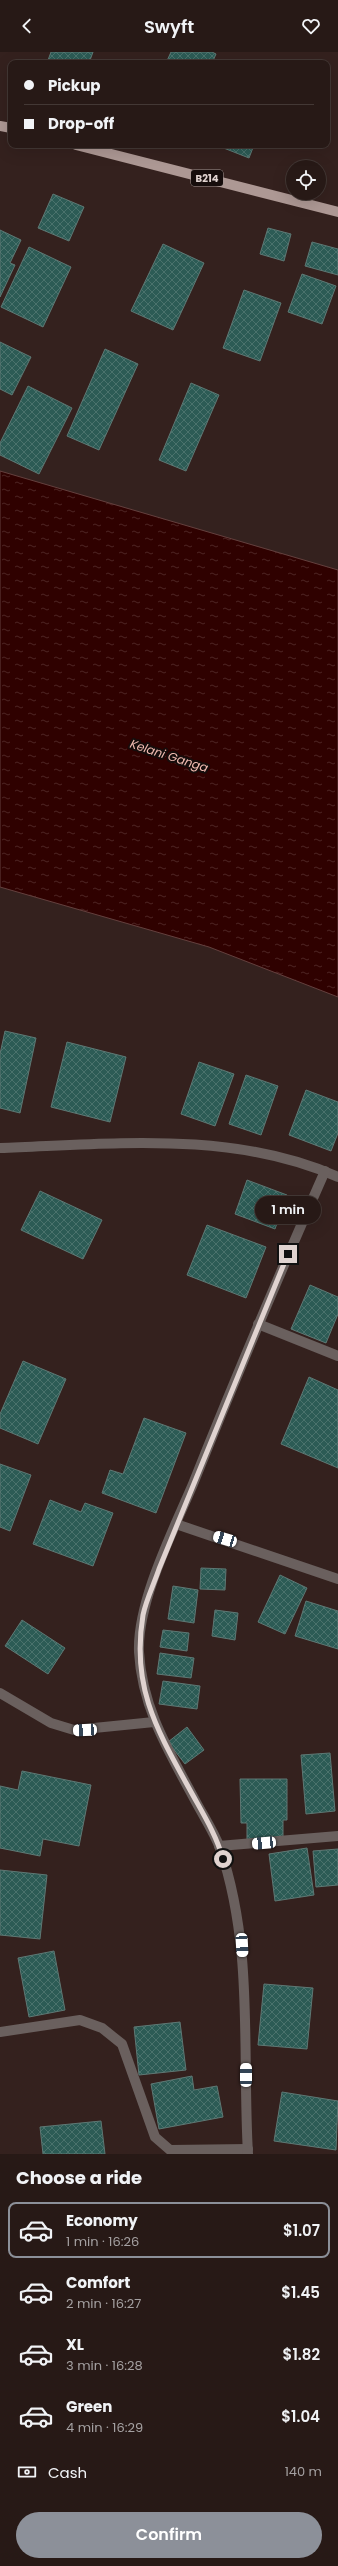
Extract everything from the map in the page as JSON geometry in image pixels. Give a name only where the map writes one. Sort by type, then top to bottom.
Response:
[{"type":"main road","name":"B214","points":[[88,148],[338,212]]},
{"type":"street","points":[[0,1148],[141,1143],[196,1144],[260,1152],[325,1171],[338,1177]]},
{"type":"street","points":[[0,2032],[80,2020],[102,2028],[122,2044],[155,2137],[170,2150],[248,2152],[246,2015],[242,1945],[230,1883],[219,1846],[154,1722],[143,1689],[139,1650],[143,1614],[176,1524],[258,1324],[325,1171]]},
{"type":"street","points":[[258,1324],[338,1356]]},
{"type":"street","points":[[176,1524],[338,1579]]},
{"type":"street","points":[[0,1693],[51,1723],[74,1730],[154,1722]]},
{"type":"street","points":[[219,1846],[338,1836]]},
{"type":"water","name":"Kelani Ganga","points":[[0,471],[338,570],[338,997],[209,947],[0,887]]},
{"type":"building","points":[[51,52],[93,52],[90,60],[48,60]]},
{"type":"building","points":[[171,52],[212,52],[216,54],[213,60],[167,60]]},
{"type":"building","points":[[224,148],[253,148],[249,158]]},
{"type":"building","points":[[53,194],[84,207],[69,241],[38,228]]},
{"type":"building","points":[[268,228],[291,234],[284,261],[260,254]]},
{"type":"building","points":[[0,230],[21,240],[10,263],[15,265],[0,297]]},
{"type":"building","points":[[312,242],[338,249],[338,275],[305,266]]},
{"type":"building","points":[[163,244],[204,263],[173,330],[131,311]]},
{"type":"building","points":[[29,247],[71,267],[43,327],[1,307]]},
{"type":"building","points":[[302,274],[336,286],[322,324],[288,312]]},
{"type":"building","points":[[244,290],[281,303],[260,361],[223,348]]},
{"type":"building","points":[[0,342],[31,357],[12,395],[0,389]]},
{"type":"building","points":[[105,349],[138,364],[99,450],[67,436]]},
{"type":"building","points":[[191,383],[219,395],[186,471],[159,460]]},
{"type":"building","points":[[28,386],[72,408],[39,474],[0,455],[0,443]]},
{"type":"building","points":[[5,1031],[36,1038],[20,1113],[0,1108],[0,1054]]},
{"type":"building","points":[[67,1042],[126,1057],[110,1122],[51,1107]]},
{"type":"building","points":[[199,1062],[234,1074],[215,1126],[181,1114]]},
{"type":"building","points":[[246,1075],[278,1086],[261,1135],[229,1124]]},
{"type":"building","points":[[306,1090],[338,1102],[338,1133],[331,1151],[289,1135]]},
{"type":"building","points":[[247,1180],[287,1195],[275,1229],[235,1214]]},
{"type":"building","points":[[40,1191],[102,1220],[83,1259],[21,1230]]},
{"type":"building","points":[[207,1225],[266,1247],[246,1298],[187,1275]]},
{"type":"building","points":[[310,1285],[338,1297],[338,1314],[326,1343],[291,1329]]},
{"type":"building","points":[[23,1361],[66,1379],[38,1444],[0,1428],[0,1414]]},
{"type":"building","points":[[309,1377],[338,1390],[338,1468],[281,1444]]},
{"type":"building","points":[[144,1418],[186,1433],[156,1513],[102,1493],[110,1470],[123,1474]]},
{"type":"building","points":[[0,1464],[31,1475],[10,1531],[0,1527]]},
{"type":"building","points":[[50,1500],[81,1512],[85,1503],[113,1513],[93,1566],[33,1544]]},
{"type":"building","points":[[201,1568],[226,1569],[225,1590],[200,1589]]},
{"type":"building","points":[[280,1575],[307,1588],[285,1634],[258,1622]]},
{"type":"building","points":[[173,1586],[198,1590],[194,1623],[168,1619]]},
{"type":"building","points":[[306,1601],[338,1611],[338,1649],[295,1636]]},
{"type":"building","points":[[215,1610],[238,1613],[235,1640],[212,1636]]},
{"type":"building","points":[[22,1620],[65,1648],[48,1674],[5,1646]]},
{"type":"building","points":[[163,1630],[189,1633],[187,1651],[160,1647]]},
{"type":"building","points":[[160,1653],[194,1658],[191,1678],[157,1674]]},
{"type":"building","points":[[163,1681],[200,1686],[197,1709],[159,1704]]},
{"type":"building","points":[[187,1727],[204,1750],[185,1764],[168,1742]]},
{"type":"building","points":[[330,1753],[335,1811],[306,1814],[301,1755]]},
{"type":"building","points":[[22,1771],[91,1785],[79,1846],[43,1839],[40,1856],[0,1848],[0,1786],[18,1790]]},
{"type":"building","points":[[240,1779],[287,1779],[287,1820],[283,1820],[283,1840],[247,1841],[247,1823],[241,1823]]},
{"type":"building","points":[[307,1848],[314,1895],[275,1901],[269,1854]]},
{"type":"building","points":[[338,1849],[338,1885],[316,1887],[313,1851]]},
{"type":"building","points":[[0,1870],[47,1875],[40,1939],[0,1935]]},
{"type":"building","points":[[54,1951],[65,2010],[29,2017],[18,1958]]},
{"type":"building","points":[[264,1984],[313,1988],[307,2049],[258,2045]]},
{"type":"building","points":[[180,2022],[186,2070],[139,2075],[134,2027]]},
{"type":"building","points":[[192,2076],[194,2090],[217,2086],[223,2117],[159,2129],[151,2084]]},
{"type":"building","points":[[282,2092],[338,2101],[336,2150],[274,2141]]},
{"type":"building","points":[[101,2121],[105,2154],[43,2154],[40,2127]]},
{"type":"route","points":[[223,1859],[219,1846],[207,1822],[154,1722],[143,1689],[139,1650],[143,1614],[159,1569],[176,1524],[288,1254]]}]
